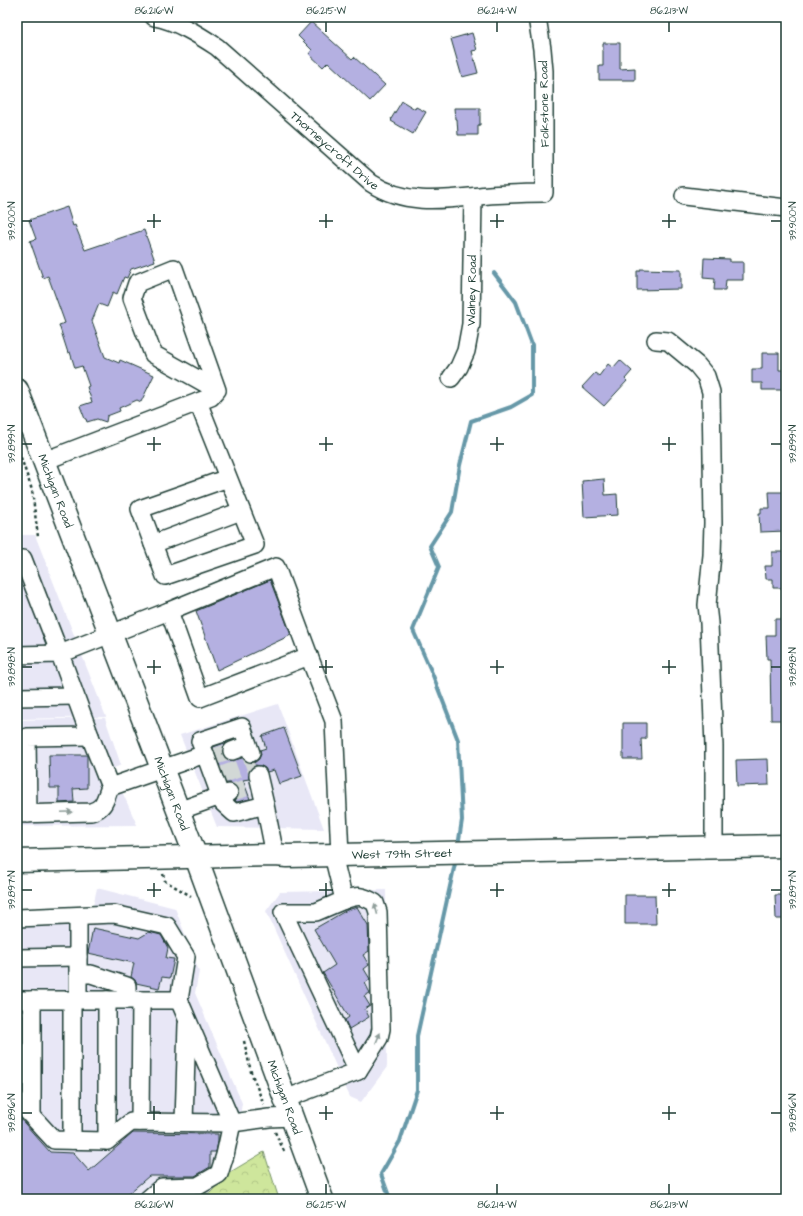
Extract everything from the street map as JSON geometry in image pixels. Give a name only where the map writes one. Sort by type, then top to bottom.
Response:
[{"type":"main road","name":"Michigan Road","points":[[17,390],[196,857],[322,1199]]},
{"type":"main road","name":"West 79th Street","points":[[17,861],[786,846]]},
{"type":"street","name":"Thorneycroft Drive","points":[[154,17],[194,33],[217,47],[362,176],[376,186],[390,193],[411,199],[433,200],[544,192]]},
{"type":"street","name":"Folkstone Road","points":[[537,17],[544,67],[544,192]]},
{"type":"street","points":[[684,196],[786,208]]},
{"type":"street","name":"Walney Road","points":[[451,378],[459,367],[466,351],[472,324],[473,197]]},
{"type":"street","points":[[174,268],[217,390],[153,354],[132,298],[137,283],[174,268]]},
{"type":"street","points":[[656,340],[668,341],[697,365],[706,376],[711,392],[713,523],[712,556],[707,605],[710,624],[714,746],[714,848]]},
{"type":"street","points":[[44,461],[211,397],[217,390]]},
{"type":"street","points":[[198,402],[255,545],[166,576],[140,509],[228,478]]},
{"type":"street","points":[[153,544],[241,511]]},
{"type":"street","points":[[17,559],[23,559],[110,787],[99,809],[91,812],[23,814],[22,737],[90,736]]},
{"type":"street","points":[[17,655],[60,654],[111,635],[276,567],[334,721],[337,855],[344,900]]},
{"type":"street","points":[[169,611],[200,698],[309,656]]},
{"type":"street","points":[[17,697],[75,696]]},
{"type":"street","points":[[232,751],[250,749],[242,727],[200,741],[218,776],[225,794],[223,803],[234,813],[265,805]]},
{"type":"street","points":[[110,787],[209,757]]},
{"type":"street","points":[[255,782],[265,805],[275,855]]},
{"type":"street","points":[[178,811],[225,794]]},
{"type":"street","points":[[17,1100],[54,1140],[107,1140],[131,1122],[232,1123],[269,1118],[358,1071],[379,1038],[381,1030],[378,912],[375,903],[367,898],[356,896],[316,912],[283,912],[358,1071]]},
{"type":"street","points":[[17,918],[114,914],[167,926],[186,957],[178,1000],[232,1123],[225,1156],[219,1174],[198,1186],[162,1187],[148,1199]]},
{"type":"street","points":[[72,1140],[75,1000],[78,966],[78,916]]},
{"type":"street","points":[[17,958],[78,966],[91,974],[127,986],[134,1000],[140,1122]]},
{"type":"street","points":[[32,1115],[24,1000],[178,1000]]},
{"type":"street","points":[[107,1000],[107,1140]]},
{"type":"street","points":[[184,1122],[187,1018]]},
{"type":"path","points":[[17,446],[32,490],[38,536]]},
{"type":"path","points":[[165,881],[190,895],[193,902]]},
{"type":"path","points":[[244,1040],[251,1072],[269,1118],[285,1153]]},
{"type":"shaded area","points":[[17,535],[35,535],[106,717],[17,719]]},
{"type":"shaded area","points":[[278,704],[324,829],[217,827],[180,735]]},
{"type":"shaded area","points":[[105,718],[121,765],[112,769],[137,825],[19,826],[17,792],[17,720]]},
{"type":"shaded area","points":[[97,888],[175,908],[199,971],[195,993],[242,1103],[237,1135],[227,1174],[210,1193],[171,1199],[17,1199],[17,909],[93,906]]},
{"type":"shaded area","points":[[386,890],[387,1067],[361,1102],[350,1097],[266,911],[280,892]]},
{"type":"green space","points":[[264,1152],[279,1199],[171,1199],[210,1193],[227,1174]]},
{"type":"building","points":[[311,22],[352,59],[354,57],[385,85],[370,101],[328,62],[323,67],[309,54],[312,50],[298,36]]},
{"type":"building","points":[[472,33],[477,50],[472,51],[478,73],[462,77],[451,39]]},
{"type":"building","points":[[603,43],[620,43],[620,69],[635,68],[635,80],[599,80],[599,66],[603,66]]},
{"type":"building","points":[[402,101],[415,109],[416,107],[426,112],[413,134],[391,121]]},
{"type":"building","points":[[454,108],[480,108],[480,125],[478,125],[478,135],[458,135],[457,119],[455,119]]},
{"type":"building","points":[[67,207],[73,226],[75,225],[85,250],[144,230],[155,261],[131,269],[127,278],[124,277],[117,294],[113,292],[107,307],[99,304],[92,321],[105,357],[119,363],[120,360],[154,375],[141,402],[137,400],[119,408],[120,411],[107,416],[106,422],[97,419],[87,422],[85,419],[80,406],[92,402],[87,387],[89,386],[82,366],[75,368],[70,352],[68,353],[59,325],[65,323],[48,276],[43,278],[30,241],[36,239],[29,220]]},
{"type":"building","points":[[704,258],[730,259],[730,262],[743,262],[743,280],[726,280],[725,290],[714,290],[715,279],[703,278]]},
{"type":"building","points":[[640,269],[681,270],[681,289],[637,290],[637,271],[640,271]]},
{"type":"building","points":[[762,353],[779,353],[779,370],[786,370],[786,390],[762,390],[762,383],[752,383],[752,369],[762,369]]},
{"type":"building","points":[[620,360],[632,371],[625,379],[627,381],[604,406],[582,387],[595,373],[599,376],[608,364],[613,368]]},
{"type":"building","points":[[604,479],[605,495],[617,494],[618,515],[584,517],[582,481]]},
{"type":"building","points":[[769,492],[786,492],[786,531],[760,532],[759,513],[761,513],[761,508],[770,508]]},
{"type":"building","points":[[772,552],[786,552],[786,588],[773,588],[773,579],[766,579],[765,566],[772,566]]},
{"type":"building","points":[[270,580],[291,635],[217,670],[196,611]]},
{"type":"building","points":[[775,619],[786,619],[786,720],[771,720],[770,659],[767,659],[766,635],[775,635]]},
{"type":"building","points":[[623,723],[646,723],[646,739],[641,739],[642,759],[623,759]]},
{"type":"building","points":[[284,728],[302,776],[279,784],[274,770],[267,772],[265,768],[255,765],[251,767],[249,779],[243,780],[250,799],[237,802],[235,801],[239,795],[238,789],[231,783],[226,783],[213,747],[227,742],[222,750],[226,759],[231,761],[242,758],[249,763],[254,763],[259,759],[261,754],[260,750],[266,748],[262,736]]},
{"type":"building","points":[[49,755],[87,755],[87,788],[73,789],[74,802],[59,803],[59,788],[50,788]]},
{"type":"building","points":[[768,759],[769,785],[737,786],[736,760]]},
{"type":"building","points":[[625,895],[655,895],[656,924],[625,924]]},
{"type":"building","points":[[775,895],[786,895],[786,919],[776,919]]},
{"type":"building","points":[[357,907],[368,925],[369,951],[363,955],[369,965],[364,969],[370,979],[365,983],[370,993],[364,996],[370,1006],[365,1009],[369,1017],[349,1029],[345,1020],[349,1017],[323,973],[335,965],[314,929],[347,910]]},
{"type":"building","points":[[93,928],[139,938],[149,932],[161,935],[168,948],[166,958],[174,959],[170,978],[162,977],[159,988],[136,983],[131,977],[134,963],[88,953]]},
{"type":"building","points":[[17,1115],[50,1152],[73,1153],[89,1171],[133,1133],[218,1134],[218,1142],[216,1152],[210,1152],[210,1167],[195,1176],[149,1176],[122,1199],[17,1199]]},
{"type":"waterway","points":[[458,846],[462,820],[458,740],[432,673],[413,630],[439,567],[430,546],[452,512],[460,465],[471,421],[511,407],[532,395],[532,345],[516,302],[494,273]]},
{"type":"waterway","points":[[390,1199],[381,1174],[400,1141],[417,1090],[417,1036],[456,859]]},
{"type":"tunnel","points":[[216,756],[232,751]]},
{"type":"tunnel","points":[[222,775],[254,763]]},
{"type":"tunnel","points":[[229,793],[246,788]]}]
